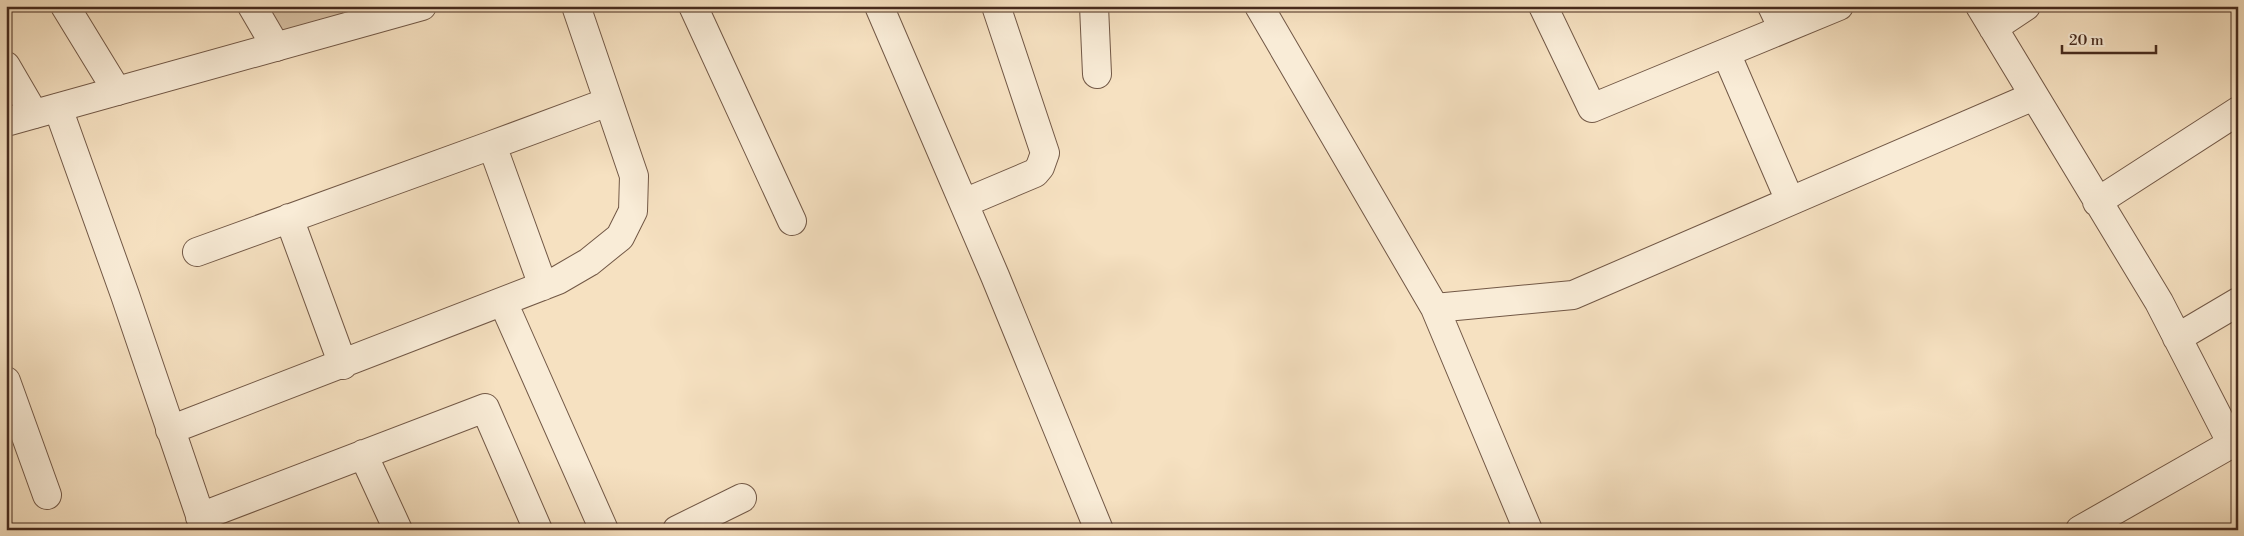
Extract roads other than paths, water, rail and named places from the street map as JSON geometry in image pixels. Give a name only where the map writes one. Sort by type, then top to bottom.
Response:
[{"type":"street","points":[[65,6],[117,91]]},
{"type":"street","points":[[252,6],[276,47]]},
{"type":"street","points":[[6,122],[276,47],[377,12],[422,6]]},
{"type":"street","points":[[170,430],[343,365],[558,280],[589,262],[620,238],[633,210],[634,176],[576,6]]},
{"type":"street","points":[[693,6],[792,221]]},
{"type":"street","points":[[879,6],[964,203],[1099,530]]},
{"type":"street","points":[[964,203],[1035,173],[1044,160],[1045,153],[996,6]]},
{"type":"street","points":[[1094,6],[1096,74]]},
{"type":"street","points":[[1259,6],[1435,308],[1528,530]]},
{"type":"street","points":[[1542,6],[1592,108],[1726,52],[1778,18],[1838,6]]},
{"type":"street","points":[[2026,6],[1987,17],[2159,302],[2235,442],[2080,530]]},
{"type":"street","points":[[1726,52],[1790,201]]},
{"type":"street","points":[[6,66],[46,111],[125,295],[202,523],[363,454],[484,408],[538,530]]},
{"type":"street","points":[[1435,308],[1573,295],[2034,96]]},
{"type":"street","points":[[197,252],[608,102]]},
{"type":"street","points":[[2097,202],[2238,111]]},
{"type":"street","points":[[492,145],[543,286]]},
{"type":"street","points":[[289,218],[343,365]]},
{"type":"street","points":[[503,302],[604,530]]},
{"type":"street","points":[[2178,338],[2238,302]]},
{"type":"street","points":[[6,381],[47,495]]},
{"type":"street","points":[[363,454],[398,530]]},
{"type":"street","points":[[677,530],[742,498]]}]
